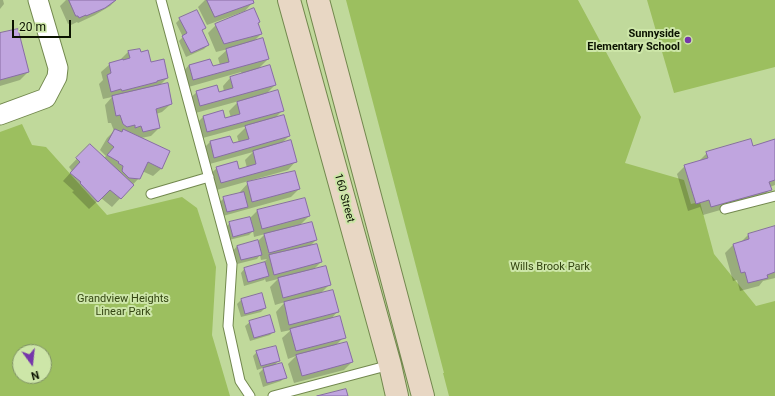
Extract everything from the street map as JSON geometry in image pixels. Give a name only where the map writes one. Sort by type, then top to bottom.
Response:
[{"type":"main road","name":"160 Street","points":[[290,0],[390,365],[397,396]]},
{"type":"main road","points":[[318,0],[423,396]]},
{"type":"street","points":[[0,115],[46,98],[57,77],[58,68],[38,0]]},
{"type":"lane","points":[[161,0],[232,264],[228,326],[240,381],[250,396]]},
{"type":"lane","points":[[151,194],[209,177]]},
{"type":"lane","points":[[725,209],[775,196]]},
{"type":"lane","points":[[273,396],[390,365]]},
{"type":"green space","name":"Wills Brook Park","points":[[346,0],[578,0],[641,117],[625,163],[684,180],[691,204],[700,202],[714,254],[756,306],[775,301],[775,396],[449,396]]},
{"type":"green space","points":[[647,0],[775,0],[775,67],[674,93]]},
{"type":"green space","name":"Grandview Heights Linear Park","points":[[22,124],[32,145],[46,147],[107,215],[182,197],[197,208],[216,267],[212,335],[230,396],[0,396],[0,132]]},
{"type":"building","points":[[69,0],[116,0],[105,8],[79,18],[76,16]]},
{"type":"building","points":[[207,0],[253,0],[254,3],[215,17]]},
{"type":"building","points":[[254,8],[260,22],[258,23],[262,34],[224,44],[215,24]]},
{"type":"building","points":[[197,10],[206,28],[202,30],[209,45],[191,53],[182,36],[187,33],[179,18]]},
{"type":"building","points":[[18,29],[29,72],[0,80],[0,33]]},
{"type":"building","points":[[263,38],[269,59],[193,80],[189,65],[210,59],[213,66],[229,62],[226,49]]},
{"type":"building","points":[[140,49],[141,52],[148,50],[151,62],[164,59],[168,78],[122,91],[121,89],[111,92],[107,75],[111,73],[109,63],[130,58],[128,51]]},
{"type":"building","points":[[270,65],[276,85],[200,106],[196,91],[217,85],[219,92],[233,88],[230,77]]},
{"type":"building","points":[[168,83],[172,104],[156,109],[160,128],[143,132],[141,126],[135,128],[135,125],[127,127],[123,124],[120,115],[116,116],[112,96]]},
{"type":"building","points":[[278,90],[284,111],[207,132],[203,116],[223,110],[225,118],[240,114],[237,102]]},
{"type":"building","points":[[284,115],[290,136],[214,158],[210,141],[230,136],[233,143],[249,139],[245,126]]},
{"type":"building","points":[[115,129],[122,132],[123,129],[170,151],[162,169],[148,162],[140,179],[129,178],[122,171],[123,166],[107,155],[114,147],[108,142]]},
{"type":"building","points":[[751,139],[753,146],[775,139],[775,180],[769,182],[772,190],[711,207],[709,200],[696,204],[684,165],[708,158],[706,152]]},
{"type":"building","points":[[291,140],[297,162],[221,183],[216,167],[237,161],[239,169],[256,164],[253,151]]},
{"type":"building","points":[[90,144],[134,185],[121,199],[110,190],[98,202],[80,183],[81,182],[70,173],[80,162],[76,158]]},
{"type":"building","points":[[295,171],[300,189],[252,202],[247,182]]},
{"type":"building","points":[[244,192],[248,207],[227,212],[223,197]]},
{"type":"building","points":[[305,198],[310,216],[262,229],[257,210]]},
{"type":"building","points":[[250,217],[254,231],[233,237],[229,222]]},
{"type":"building","points":[[312,222],[317,240],[269,253],[264,234]]},
{"type":"building","points":[[775,226],[775,272],[767,275],[768,278],[748,283],[745,272],[741,273],[733,244],[749,239],[748,234]]},
{"type":"building","points":[[258,240],[262,255],[241,260],[237,246]]},
{"type":"building","points":[[317,244],[322,262],[274,275],[269,255]]},
{"type":"building","points":[[265,262],[269,276],[248,282],[244,268]]},
{"type":"building","points":[[326,266],[331,285],[283,298],[278,278]]},
{"type":"building","points":[[333,290],[339,312],[289,325],[284,302]]},
{"type":"building","points":[[262,293],[266,308],[245,314],[241,299]]},
{"type":"building","points":[[270,315],[275,332],[254,338],[249,321]]},
{"type":"building","points":[[340,316],[346,338],[296,351],[290,329]]},
{"type":"building","points":[[347,342],[353,362],[302,376],[296,355]]},
{"type":"building","points":[[276,346],[280,361],[261,366],[256,351]]},
{"type":"building","points":[[282,363],[287,378],[267,383],[263,368]]},
{"type":"building","points":[[346,389],[348,396],[317,396]]},
{"type":"place","name":"Sunnyside Elementary School","points":[[688,40]]}]
